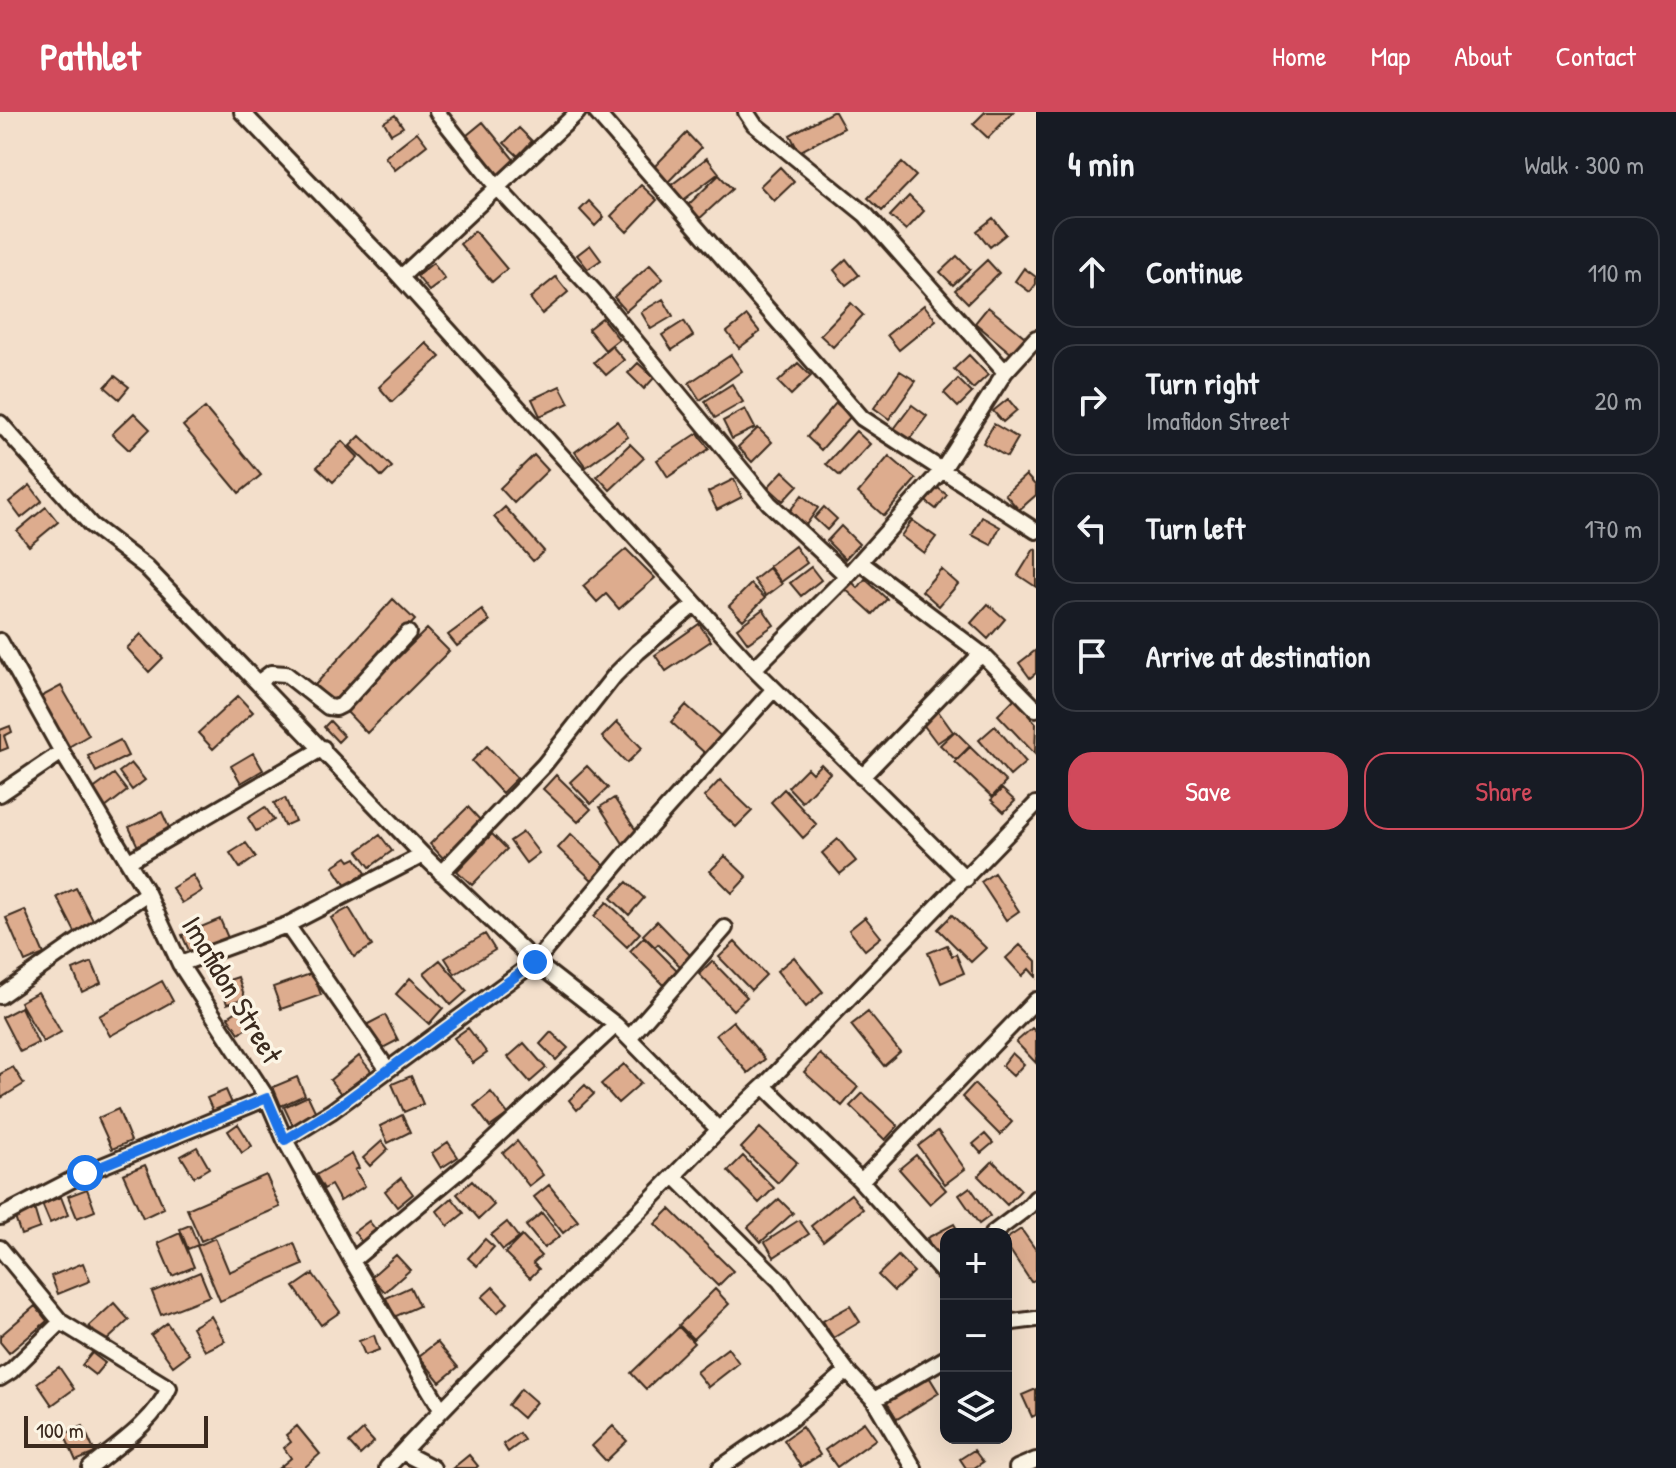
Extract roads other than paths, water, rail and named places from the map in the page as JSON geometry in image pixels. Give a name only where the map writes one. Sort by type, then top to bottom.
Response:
[{"type":"street","points":[[242,112],[401,277],[754,669],[966,879]]},
{"type":"street","points":[[437,112],[496,186],[594,291],[769,503],[847,576]]},
{"type":"street","points":[[401,277],[578,112]]},
{"type":"street","points":[[596,112],[862,418],[1036,531]]},
{"type":"street","points":[[746,112],[754,124],[866,215],[1005,372]]},
{"type":"street","points":[[754,669],[847,576],[943,469],[1005,372],[1036,338]]},
{"type":"street","points":[[0,423],[91,525],[146,567],[441,873],[535,962],[616,1025],[718,1129]]},
{"type":"street","points":[[860,562],[983,655],[1036,709]]},
{"type":"street","points":[[441,873],[544,765],[615,675],[695,604]]},
{"type":"street","points":[[259,682],[271,673],[286,674],[328,707],[336,708],[408,633]]},
{"type":"street","name":"Imafidon Street","points":[[0,641],[147,893],[180,964],[267,1098],[285,1140],[352,1261],[441,1409]]},
{"type":"street","points":[[862,777],[983,655]]},
{"type":"street","points":[[285,1140],[332,1111],[535,962],[624,856],[774,689]]},
{"type":"street","points":[[129,861],[323,748]]},
{"type":"street","points":[[0,794],[62,752]]},
{"type":"street","points":[[387,1468],[441,1409],[764,1086],[1036,804]]},
{"type":"street","points":[[180,964],[287,925],[423,855]]},
{"type":"street","points":[[0,996],[147,893]]},
{"type":"street","points":[[287,925],[388,1070]]},
{"type":"street","points":[[629,1038],[725,928]]},
{"type":"street","points":[[861,1181],[1036,1000]]},
{"type":"street","points":[[352,1261],[465,1166],[616,1025]]},
{"type":"street","points":[[764,1086],[861,1181],[940,1266]]},
{"type":"street","points":[[0,1217],[85,1173],[267,1098]]},
{"type":"street","points":[[674,1176],[780,1281],[847,1371],[874,1400],[914,1468]]},
{"type":"street","points":[[1000,1228],[1036,1198]]},
{"type":"street","points":[[0,1248],[61,1322],[169,1388],[164,1399],[144,1422],[90,1468]]},
{"type":"street","points":[[1012,1322],[1036,1319]]},
{"type":"street","points":[[0,1378],[61,1322]]},
{"type":"street","points":[[874,1400],[940,1362]]},
{"type":"street","points":[[720,1468],[791,1419],[847,1371]]},
{"type":"street","points":[[402,1452],[433,1468]]},
{"type":"street","points":[[1017,1468],[1036,1460]]}]
